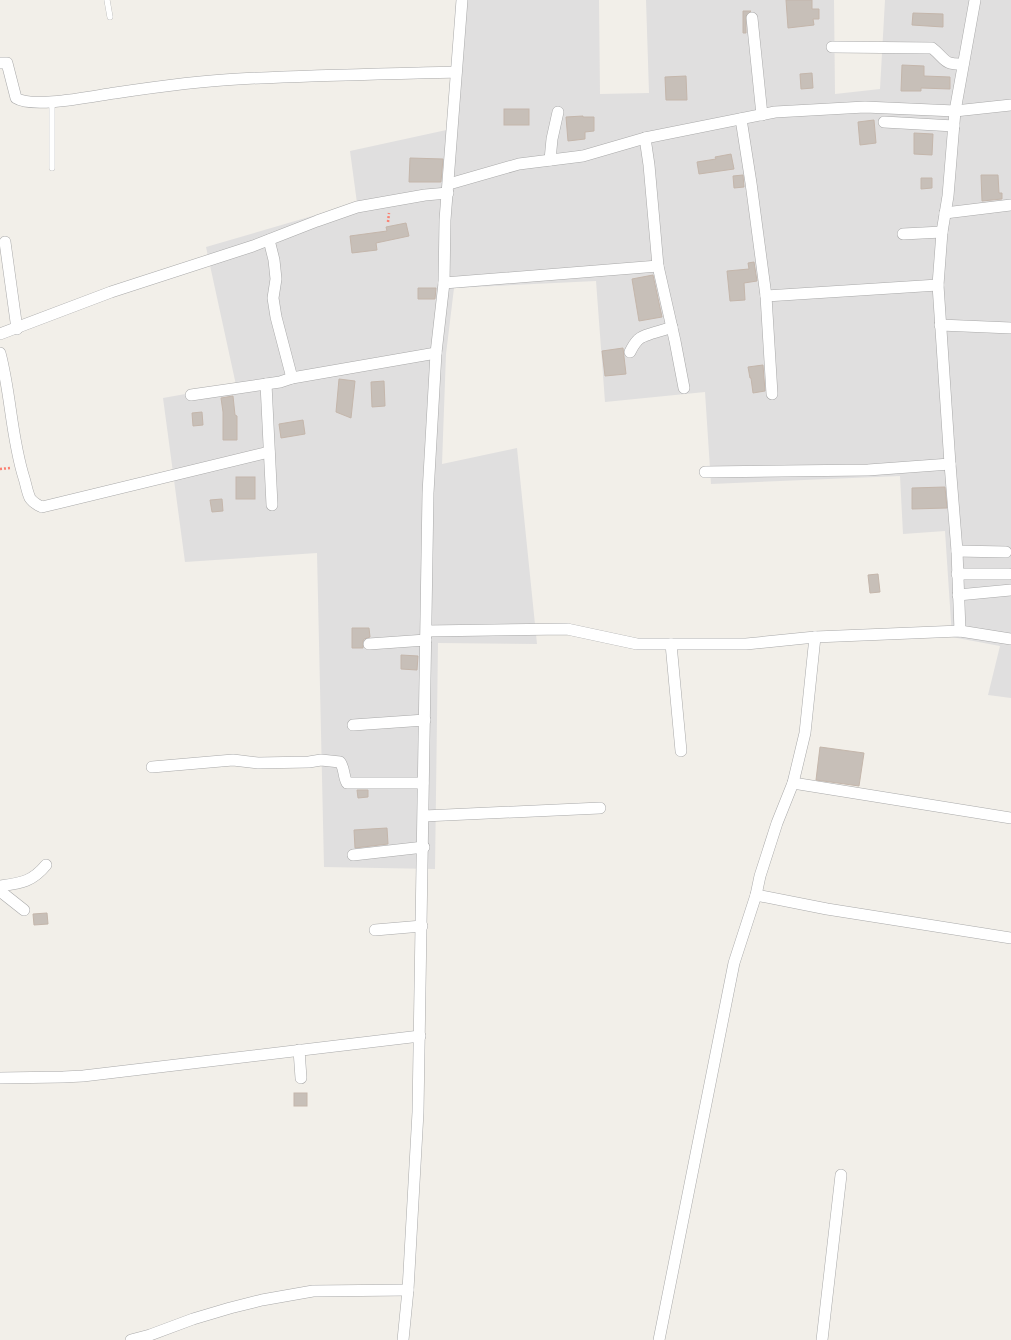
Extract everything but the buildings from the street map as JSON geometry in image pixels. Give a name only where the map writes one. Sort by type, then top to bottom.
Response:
[{"type":"street","points":[[403,1340],[408,1290],[418,1112],[424,847],[423,783],[428,493],[436,353],[444,282],[448,188],[462,0]]},
{"type":"street","points":[[960,631],[957,550],[938,285],[955,111],[975,0]]},
{"type":"street","points":[[752,18],[762,115]]},
{"type":"street","points":[[832,47],[932,48],[940,54],[944,60],[952,65],[963,64]]},
{"type":"street","points":[[0,63],[7,63],[16,98],[20,101],[26,102],[52,102],[161,87],[237,79],[456,72]]},
{"type":"street","points":[[0,334],[111,292],[270,240],[317,220],[357,207],[424,195],[519,164],[583,156],[645,138],[775,112],[865,107],[955,111],[1011,105]]},
{"type":"street","points":[[550,160],[552,139],[558,112]]},
{"type":"street","points":[[741,119],[766,296],[772,394]]},
{"type":"street","points":[[884,122],[954,126]]},
{"type":"street","points":[[645,138],[658,266],[684,388]]},
{"type":"street","points":[[945,213],[1011,205]]},
{"type":"street","points":[[903,234],[942,232]]},
{"type":"street","points":[[270,240],[276,279],[273,298],[276,317],[292,378]]},
{"type":"street","points":[[5,242],[16,329]]},
{"type":"street","points":[[444,282],[658,266]]},
{"type":"street","points":[[766,296],[938,285]]},
{"type":"street","points":[[940,325],[1011,328]]},
{"type":"street","points":[[630,352],[637,340],[646,335],[672,327]]},
{"type":"street","points":[[0,353],[5,373],[11,419],[20,466],[30,500],[42,507],[269,452]]},
{"type":"street","points":[[191,395],[280,382],[292,378],[436,353]]},
{"type":"street","points":[[266,384],[272,505]]},
{"type":"street","points":[[705,472],[868,470],[950,464]]},
{"type":"street","points":[[957,550],[1006,552]]},
{"type":"street","points":[[957,574],[1009,574]]},
{"type":"street","points":[[958,595],[1011,590]]},
{"type":"street","points":[[369,644],[426,635],[567,630],[637,644],[746,644],[815,637],[960,631],[1011,639]]},
{"type":"street","points":[[659,1340],[734,963],[777,823],[793,783],[805,733],[815,637]]},
{"type":"street","points":[[671,644],[681,751]]},
{"type":"street","points":[[354,725],[425,720]]},
{"type":"street","points":[[152,767],[234,760],[258,763],[326,761],[340,762],[344,768],[344,778],[347,783],[423,783]]},
{"type":"street","points":[[793,783],[1011,818]]},
{"type":"street","points":[[424,816],[600,808]]},
{"type":"street","points":[[353,855],[424,847]]},
{"type":"street","points":[[0,886],[32,879],[46,865]]},
{"type":"street","points":[[0,891],[24,910]]},
{"type":"street","points":[[756,895],[827,909],[1011,938]]},
{"type":"street","points":[[375,930],[422,926]]},
{"type":"street","points":[[0,1078],[83,1076],[420,1036]]},
{"type":"street","points":[[299,1050],[301,1078]]},
{"type":"street","points":[[822,1340],[840,1175]]},
{"type":"street","points":[[131,1340],[230,1308],[288,1296],[313,1292],[408,1290]]},
{"type":"lane","points":[[107,0],[110,18]]},
{"type":"lane","points":[[52,102],[52,168]]},
{"type":"shaded area","points":[[456,0],[599,0],[600,94],[649,93],[646,0],[834,0],[835,94],[880,89],[885,0],[1011,0],[1011,698],[988,695],[1000,646],[952,637],[945,531],[903,534],[900,476],[711,484],[705,392],[605,402],[596,281],[454,288],[446,354],[442,464],[517,448],[537,644],[438,643],[435,869],[324,867],[317,553],[185,562],[163,398],[236,385],[206,247],[357,203],[350,151],[451,129]]}]
